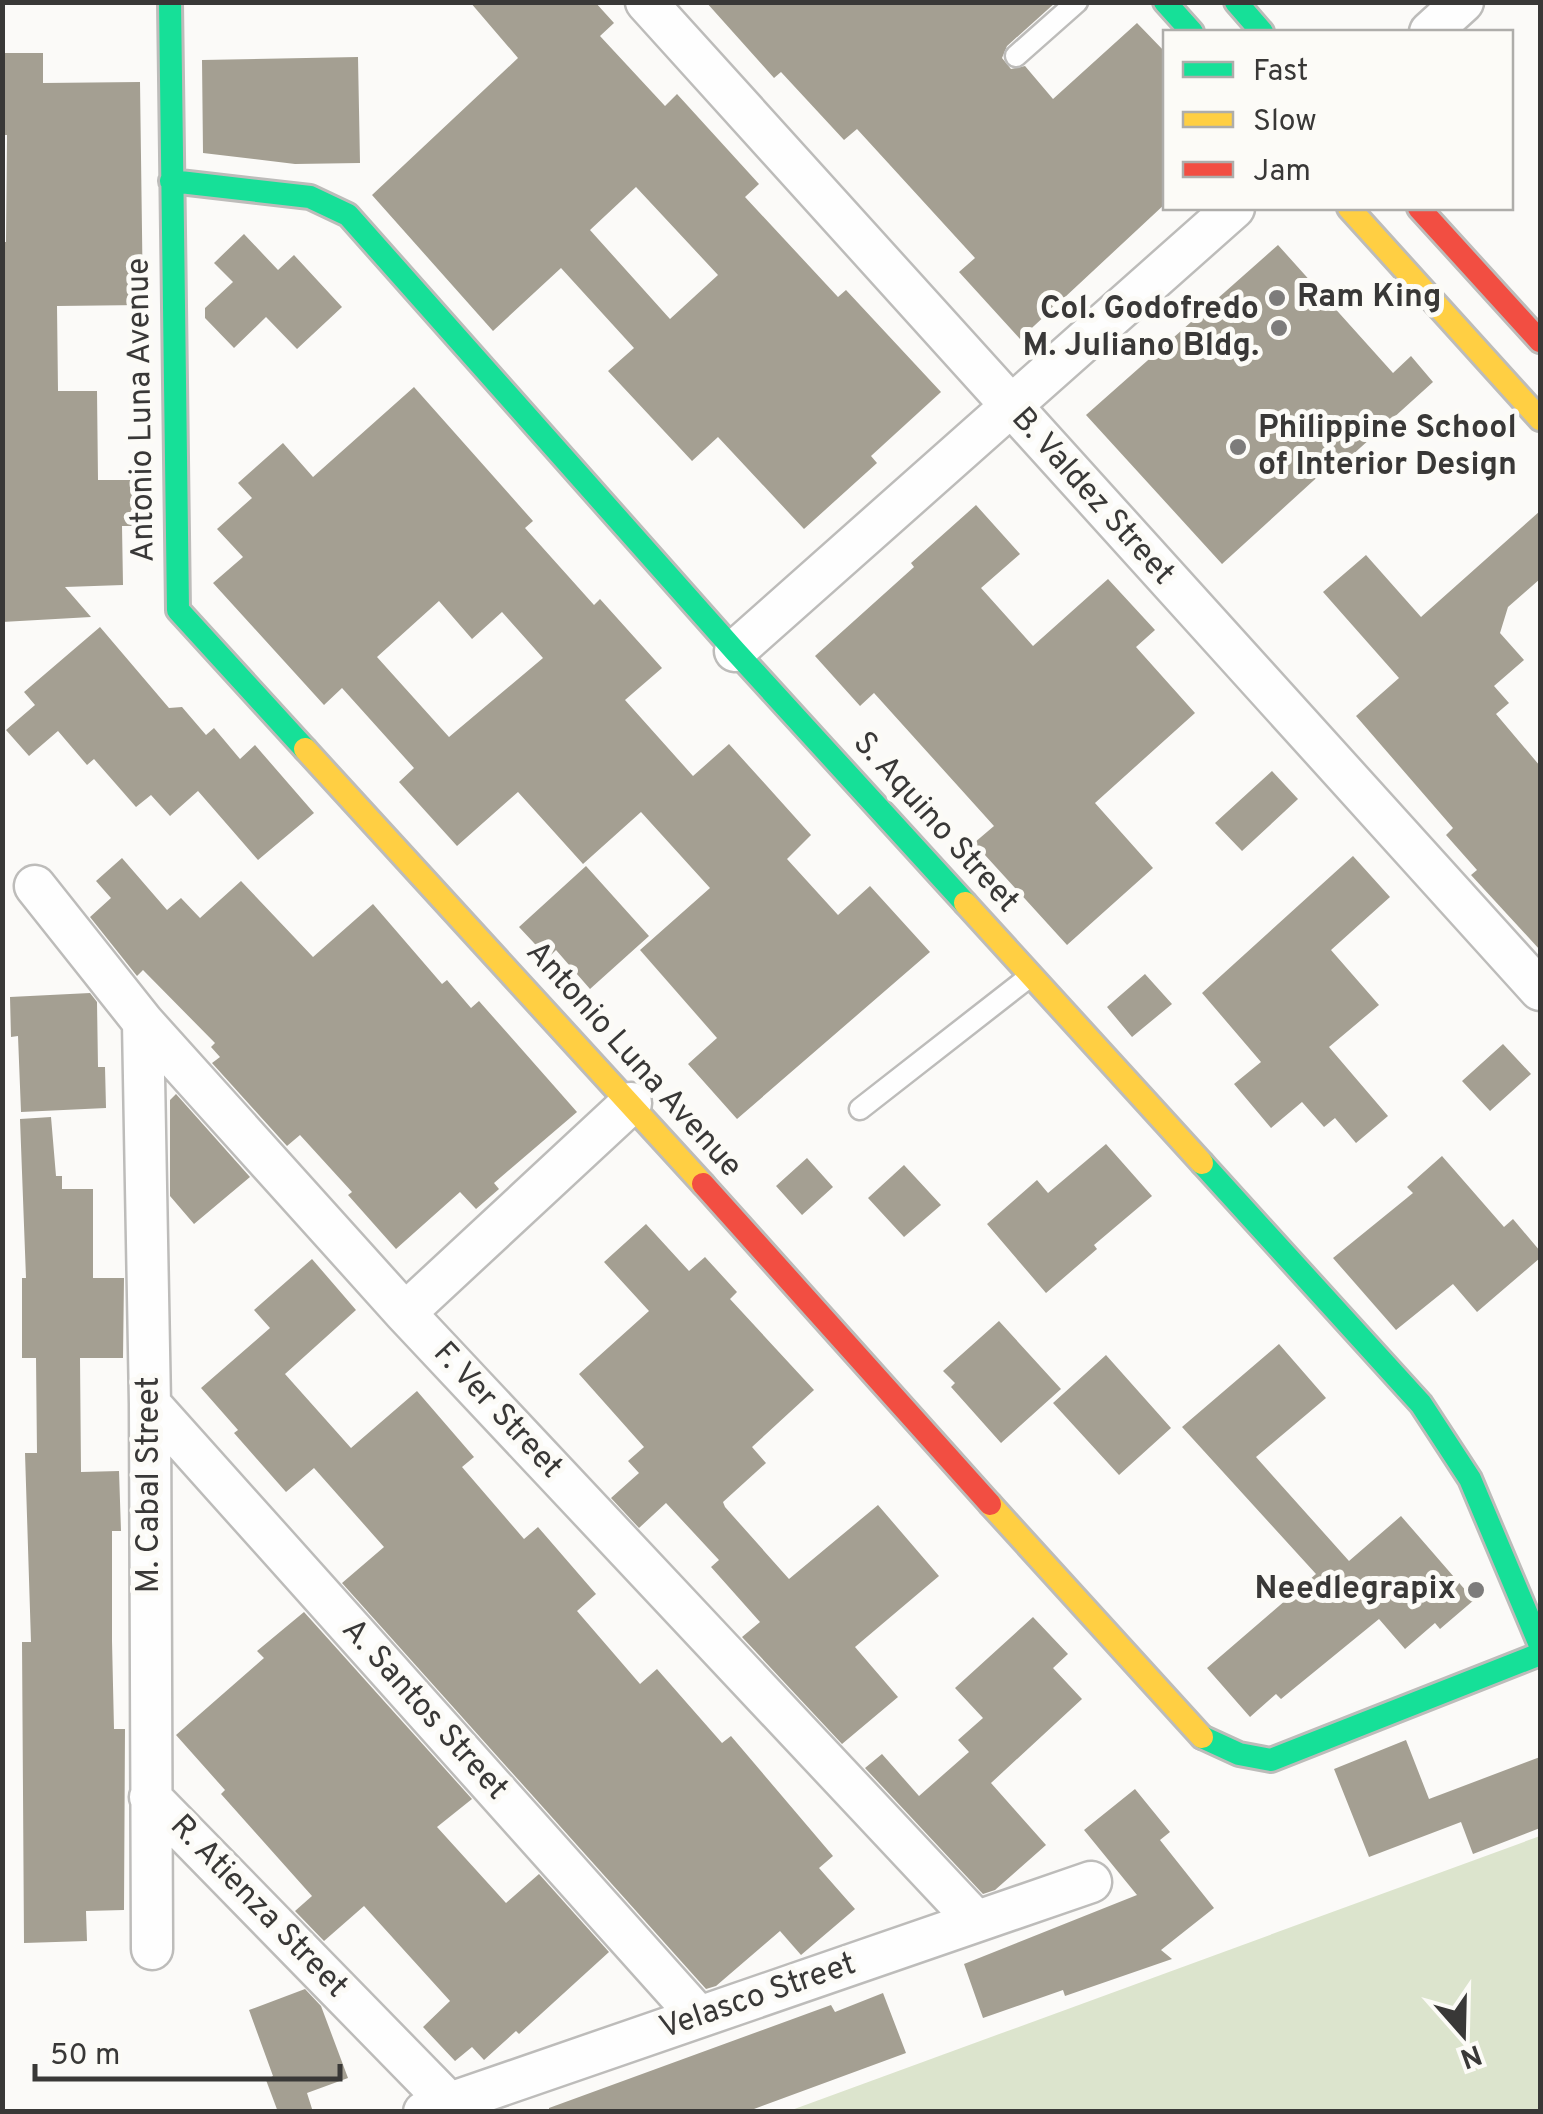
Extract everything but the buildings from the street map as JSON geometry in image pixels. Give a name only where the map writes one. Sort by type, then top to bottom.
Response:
[{"type":"street","name":"Antonio Luna Avenue","points":[[170,2],[178,610],[630,1104],[1196,1734],[1239,1754],[1270,1760],[1540,1654]]},
{"type":"street","name":"B. Valdez Street","points":[[646,2],[1540,990]]},
{"type":"street","points":[[1165,2],[1190,30]]},
{"type":"street","points":[[1236,2],[1260,30]]},
{"type":"street","points":[[1432,30],[1463,2]]},
{"type":"street","name":"S. Aquino Street","points":[[171,181],[310,197],[348,216],[735,651],[1421,1404],[1470,1479],[1540,1645]]},
{"type":"street","points":[[735,651],[1232,210]]},
{"type":"street","points":[[1350,210],[1540,419]]},
{"type":"street","points":[[1421,210],[1540,340]]},
{"type":"street","name":"F. Ver Street","points":[[34,886],[143,1022],[405,1313],[976,1921]]},
{"type":"street","name":"M. Cabal Street","points":[[143,1022],[150,1404],[152,1948]]},
{"type":"street","points":[[405,1313],[630,1104]]},
{"type":"street","name":"A. Santos Street","points":[[150,1404],[699,2017]]},
{"type":"street","name":"R. Atienza Street","points":[[150,1796],[437,2107]]},
{"type":"street","name":"Velasco Street","points":[[437,2107],[1091,1882]]},
{"type":"lane","points":[[1016,56],[1077,2]]},
{"type":"lane","points":[[860,1109],[1030,976]]},
{"type":"green space","points":[[1540,1836],[1540,2111],[789,2111]]},
{"type":"traffic: fast","points":[[170,2],[178,610],[305,749]]},
{"type":"traffic: fast","points":[[1165,2],[1190,30]]},
{"type":"traffic: fast","points":[[1236,2],[1260,30]]},
{"type":"traffic: fast","points":[[171,181],[310,197],[348,215],[965,903]]},
{"type":"traffic: fast","points":[[1202,1163],[1421,1404],[1470,1479],[1540,1645]]},
{"type":"traffic: fast","points":[[1202,1737],[1239,1754],[1271,1760],[1540,1654]]},
{"type":"traffic: slow","points":[[1351,210],[1540,419]]},
{"type":"traffic: slow","points":[[305,749],[703,1184]]},
{"type":"traffic: slow","points":[[965,903],[1202,1163]]},
{"type":"traffic: slow","points":[[990,1504],[1202,1737]]},
{"type":"traffic: jam","points":[[1421,210],[1540,341]]},
{"type":"traffic: jam","points":[[703,1184],[990,1504]]},
{"type":"place","name":"Ram King","points":[[1277,298]]},
{"type":"place","name":"Col. Godofredo M. Juliano Bldg.","points":[[1279,328]]},
{"type":"place","name":"Philippine School of Interior Design","points":[[1238,447]]},
{"type":"place","name":"Needlegrapix","points":[[1476,1590]]}]
